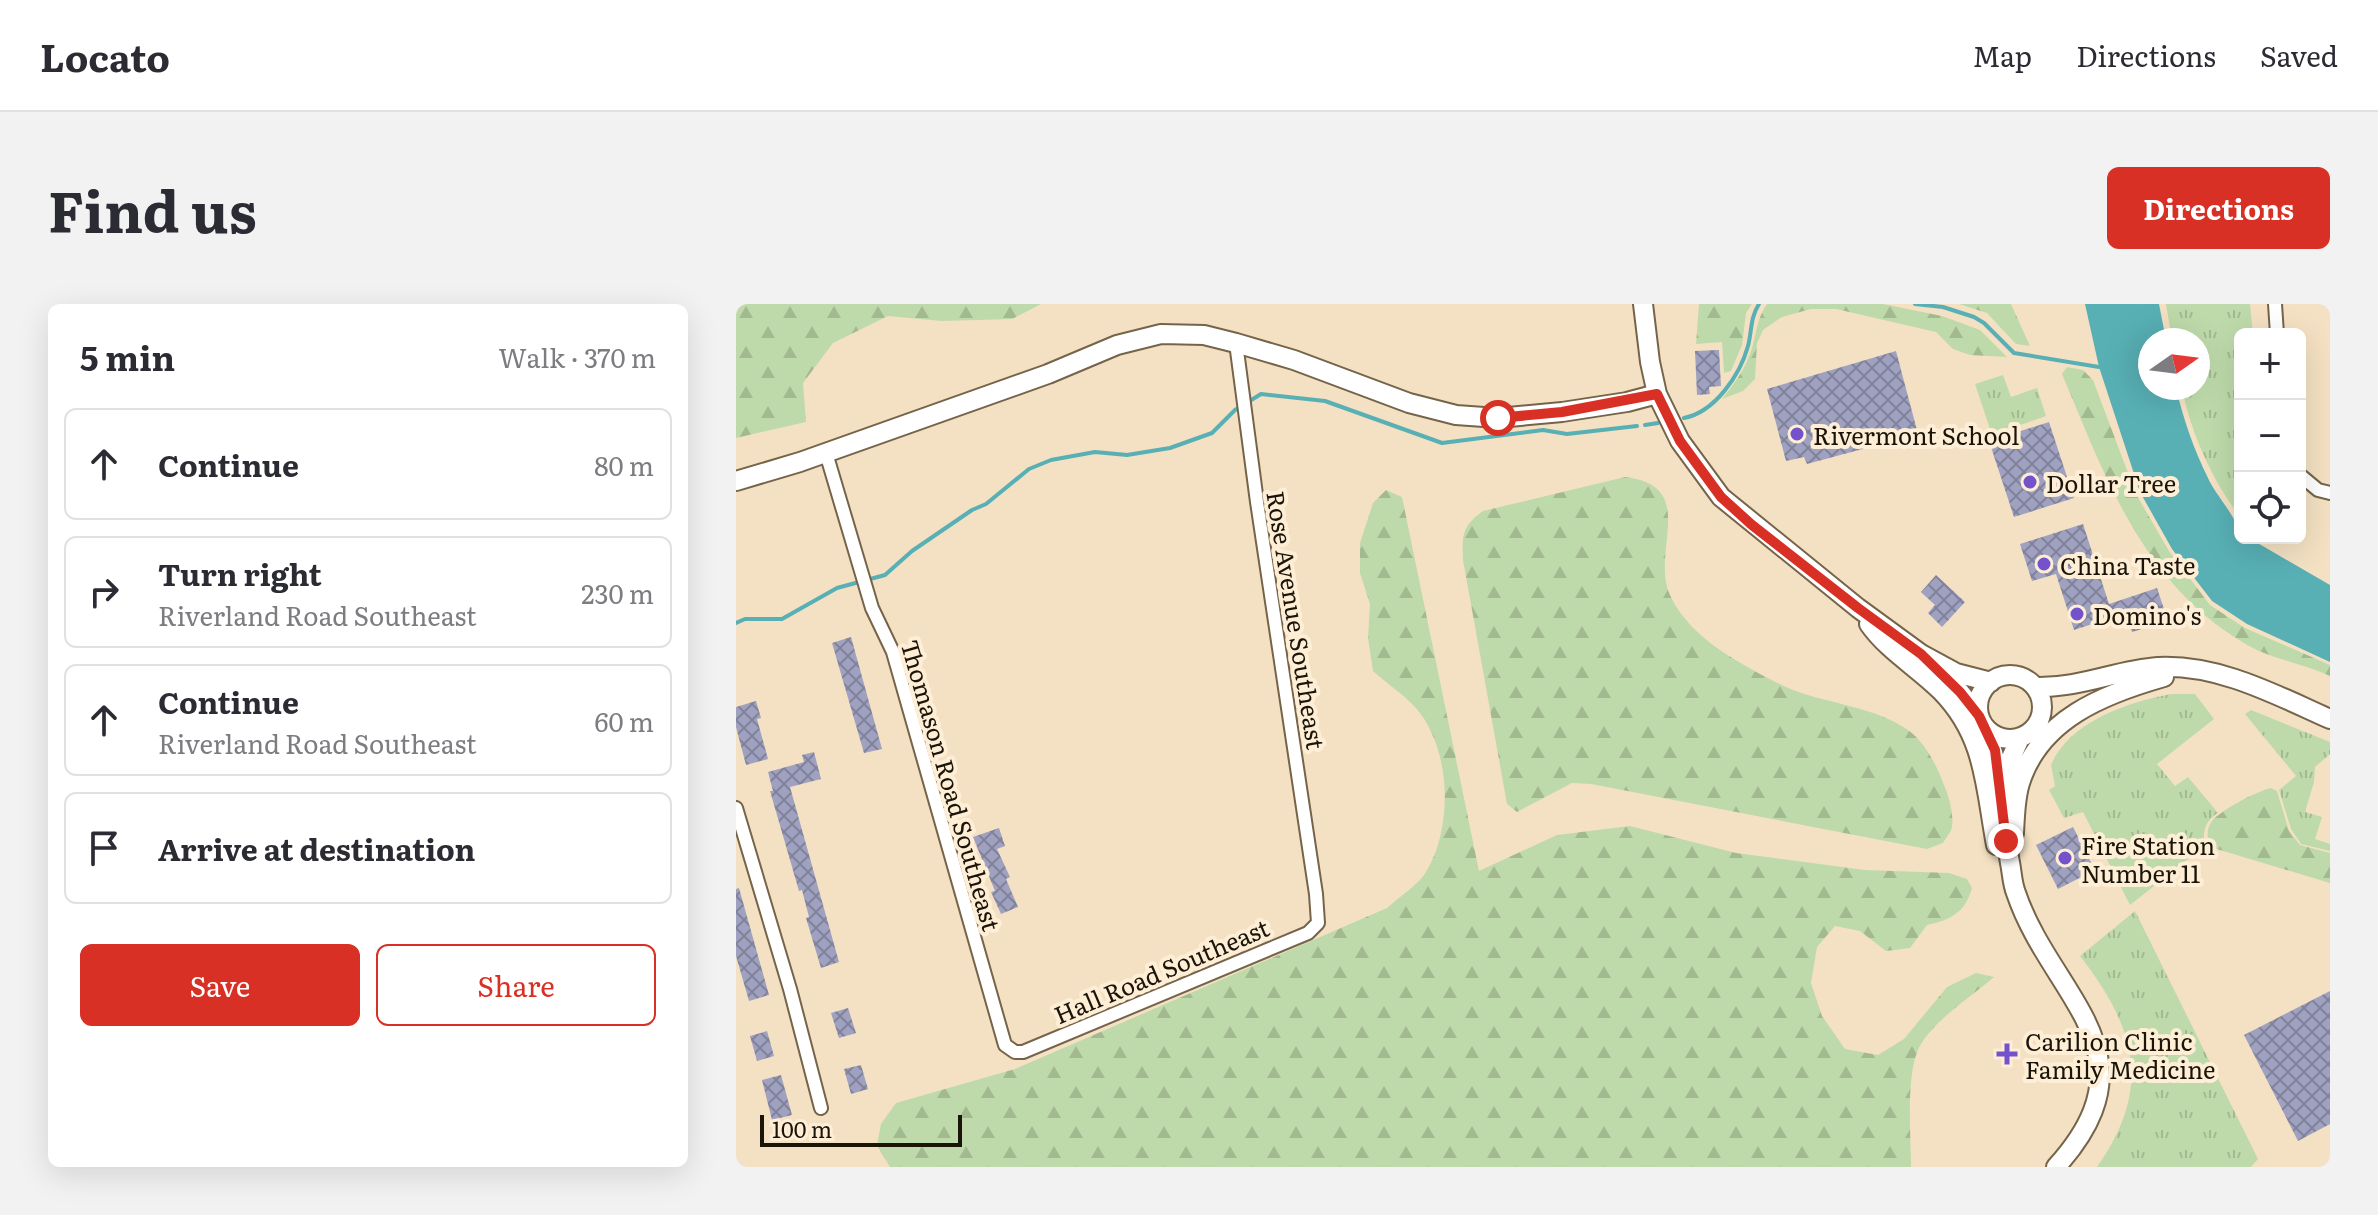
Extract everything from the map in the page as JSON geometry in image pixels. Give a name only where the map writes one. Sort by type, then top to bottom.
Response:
[{"type":"main road","points":[[1643,304],[1657,394],[1680,441],[1721,497],[1752,525],[1921,654],[1956,673],[1991,682]]},
{"type":"main road","points":[[736,481],[826,453],[1048,374],[1139,338],[1183,333],[1236,343],[1294,360],[1409,403],[1456,415],[1498,418],[1562,412],[1657,394]]},
{"type":"main road","points":[[1858,608],[1883,643],[1943,693],[1967,726],[1984,770],[2000,863],[2047,955],[2082,1010],[2092,1032],[2097,1052],[2097,1090],[2092,1110],[2083,1129],[2056,1167]]},
{"type":"main road","points":[[1921,654],[1960,692],[1994,735],[2007,740],[2020,738],[2032,731],[2042,713],[2092,682]]},
{"type":"main road","points":[[2015,892],[1995,750],[1981,721],[1979,697],[1997,677],[2018,675],[2036,687],[2054,688],[2160,667],[2204,671],[2255,686],[2330,719]]},
{"type":"main road","points":[[2011,868],[2020,783],[2043,739],[2072,713],[2136,684],[2188,670]]},
{"type":"main road","points":[[2036,687],[2042,713]]},
{"type":"main road","points":[[2002,800],[2011,758],[2020,738]]},
{"type":"street","points":[[2275,304],[2277,328]]},
{"type":"street","name":"Rose Avenue Southeast","points":[[1236,343],[1318,904]]},
{"type":"street","name":"Thomason Road Southeast","points":[[826,453],[868,595],[893,652],[1004,1040]]},
{"type":"street","points":[[2306,480],[2318,490],[2330,493]]},
{"type":"street","points":[[736,808],[790,989],[821,1108]]},
{"type":"street","name":"Hall Road Southeast","points":[[1004,1040],[1009,1050],[1023,1052],[1308,933],[1318,923],[1318,904]]},
{"type":"green space","points":[[736,304],[1041,304],[1012,319],[942,321],[888,316],[833,343],[803,383],[806,422],[736,438]]},
{"type":"green space","points":[[1699,304],[1752,304],[1746,313],[1742,345],[1731,371],[1724,373],[1722,342],[1696,344]]},
{"type":"green space","points":[[1767,304],[1883,304],[1942,316],[1980,330],[2007,357],[1970,355],[1953,349],[1936,332],[1836,309],[1811,309],[1782,317],[1763,330],[1757,343],[1755,379],[1743,391],[1722,399],[1747,362]]},
{"type":"green space","points":[[1959,304],[2011,304],[2030,346],[2016,344],[1987,313]]},
{"type":"green space","points":[[2166,304],[2250,304],[2252,328],[2234,328],[2234,508],[2204,456],[2185,400],[2210,400],[2210,328],[2170,328]]},
{"type":"green space","points":[[2067,367],[2083,370],[2093,380],[2136,494],[2169,551],[2210,605],[2245,628],[2330,665],[2330,676],[2244,643],[2209,618],[2179,590],[2153,558],[2112,488],[2062,374]]},
{"type":"green space","points":[[2003,375],[2011,397],[2037,388],[2046,416],[1992,435],[1975,384]]},
{"type":"green space","points":[[1625,477],[1648,483],[1661,493],[1667,507],[1668,523],[1665,578],[1675,605],[1697,632],[1725,653],[1778,683],[1807,695],[1881,716],[1908,730],[1920,741],[1938,770],[1951,806],[1952,827],[1943,843],[1927,849],[1591,784],[1572,783],[1517,812],[1507,804],[1463,560],[1465,532],[1471,521],[1483,511]]},
{"type":"green space","points":[[1386,490],[1402,497],[1479,871],[1557,835],[1630,826],[1736,853],[1865,870],[1949,873],[1967,879],[1972,888],[1961,909],[1950,918],[1927,925],[1910,948],[1886,951],[1860,931],[1835,926],[1817,947],[1811,983],[1822,1016],[1845,1049],[1878,1055],[1904,1039],[1947,987],[1976,973],[1994,977],[1936,1026],[1916,1055],[1910,1104],[1911,1167],[890,1167],[877,1145],[881,1124],[896,1103],[1015,1069],[1387,908],[1424,875],[1434,857],[1444,813],[1442,766],[1427,724],[1415,707],[1373,671],[1368,638],[1370,604],[1360,573],[1360,543],[1373,503]]},
{"type":"green space","points":[[2171,694],[2195,694],[2214,719],[2157,764],[2175,786],[2188,777],[2218,813],[2206,827],[2205,846],[2130,905],[2083,812],[2064,818],[2049,790],[2055,786],[2051,765],[2071,737],[2102,716],[2137,702]]},
{"type":"green space","points":[[2251,710],[2330,742],[2330,754],[2315,767],[2305,812],[2322,817],[2315,839],[2330,844],[2330,851],[2301,844],[2291,829],[2279,790],[2296,776],[2245,714]]},
{"type":"green space","points":[[2271,788],[2277,791],[2289,831],[2300,845],[2330,853],[2330,883],[2210,847],[2208,830],[2217,817]]},
{"type":"green space","points":[[2135,911],[2258,1159],[2251,1167],[2097,1167],[2115,1138],[2126,1111],[2131,1085],[2130,1059],[2125,1034],[2114,1008],[2080,956]]},
{"type":"water","points":[[2085,304],[2159,304],[2164,328],[2138,328],[2138,400],[2180,400],[2198,456],[2234,520],[2234,544],[2259,544],[2330,585],[2330,662],[2247,624],[2212,601],[2172,549],[2140,492],[2099,367]]},
{"type":"building","points":[[1719,350],[1721,386],[1709,387],[1710,394],[1697,395],[1695,351]]},
{"type":"building","points":[[1896,351],[1918,434],[1807,464],[1804,457],[1786,461],[1767,389]]},
{"type":"building","points":[[2049,422],[2074,498],[2014,517],[1989,441]]},
{"type":"building","points":[[2083,524],[2109,604],[2157,588],[2168,621],[2132,632],[2126,613],[2074,630],[2056,574],[2032,581],[2020,544]]},
{"type":"building","points":[[1936,575],[1965,602],[1942,627],[1928,613],[1935,605],[1921,592]]},
{"type":"building","points":[[851,637],[882,749],[864,753],[832,643]]},
{"type":"building","points":[[756,701],[761,718],[757,719],[768,759],[746,765],[736,727],[736,707]]},
{"type":"building","points":[[814,752],[821,779],[790,787],[839,962],[821,968],[806,918],[809,917],[802,890],[799,891],[770,791],[773,791],[768,772],[804,762],[802,755]]},
{"type":"building","name":"Fire Station Number 11","points":[[2073,827],[2095,870],[2058,889],[2036,845]]},
{"type":"building","points":[[999,828],[1005,846],[997,849],[1010,877],[1006,879],[1018,907],[1001,914],[973,837]]},
{"type":"building","points":[[739,888],[769,995],[749,1001],[736,956],[736,889]]},
{"type":"building","points":[[2330,991],[2330,1124],[2298,1141],[2244,1035]]},
{"type":"building","points":[[848,1008],[856,1033],[839,1038],[831,1013]]},
{"type":"building","points":[[767,1031],[774,1056],[757,1061],[750,1036]]},
{"type":"building","points":[[861,1065],[868,1089],[851,1094],[844,1069]]},
{"type":"building","points":[[781,1075],[792,1115],[772,1120],[762,1080]]},
{"type":"waterway","points":[[1684,418],[1706,408],[1725,391],[1744,357],[1759,304]]},
{"type":"waterway","points":[[1915,304],[1943,307],[1974,317],[2014,353],[2104,366]]},
{"type":"waterway","points":[[736,623],[745,619],[782,619],[837,588],[885,575],[912,551],[972,510],[986,504],[1029,469],[1051,460],[1095,452],[1127,455],[1170,448],[1212,433],[1235,410],[1261,394],[1325,401],[1442,443],[1543,430],[1567,434],[1637,426]]},
{"type":"waterway","points":[[1645,425],[1658,423]]},
{"type":"place","name":"Rivermont School","points":[[1797,434]]},
{"type":"place","name":"Dollar Tree","points":[[2030,482]]},
{"type":"place","name":"China Taste","points":[[2044,564]]},
{"type":"place","name":"Domino's","points":[[2077,614]]},
{"type":"place","name":"Fire Station Number 11","points":[[2065,858]]},
{"type":"place","name":"Carilion Clinic Family Medicine","points":[[2007,1054]]},
{"type":"route","points":[[1498,418],[1562,412],[1657,394],[1680,441],[1721,497],[1752,525],[1921,654],[1960,692],[1979,716],[1995,750],[2006,841]]}]
